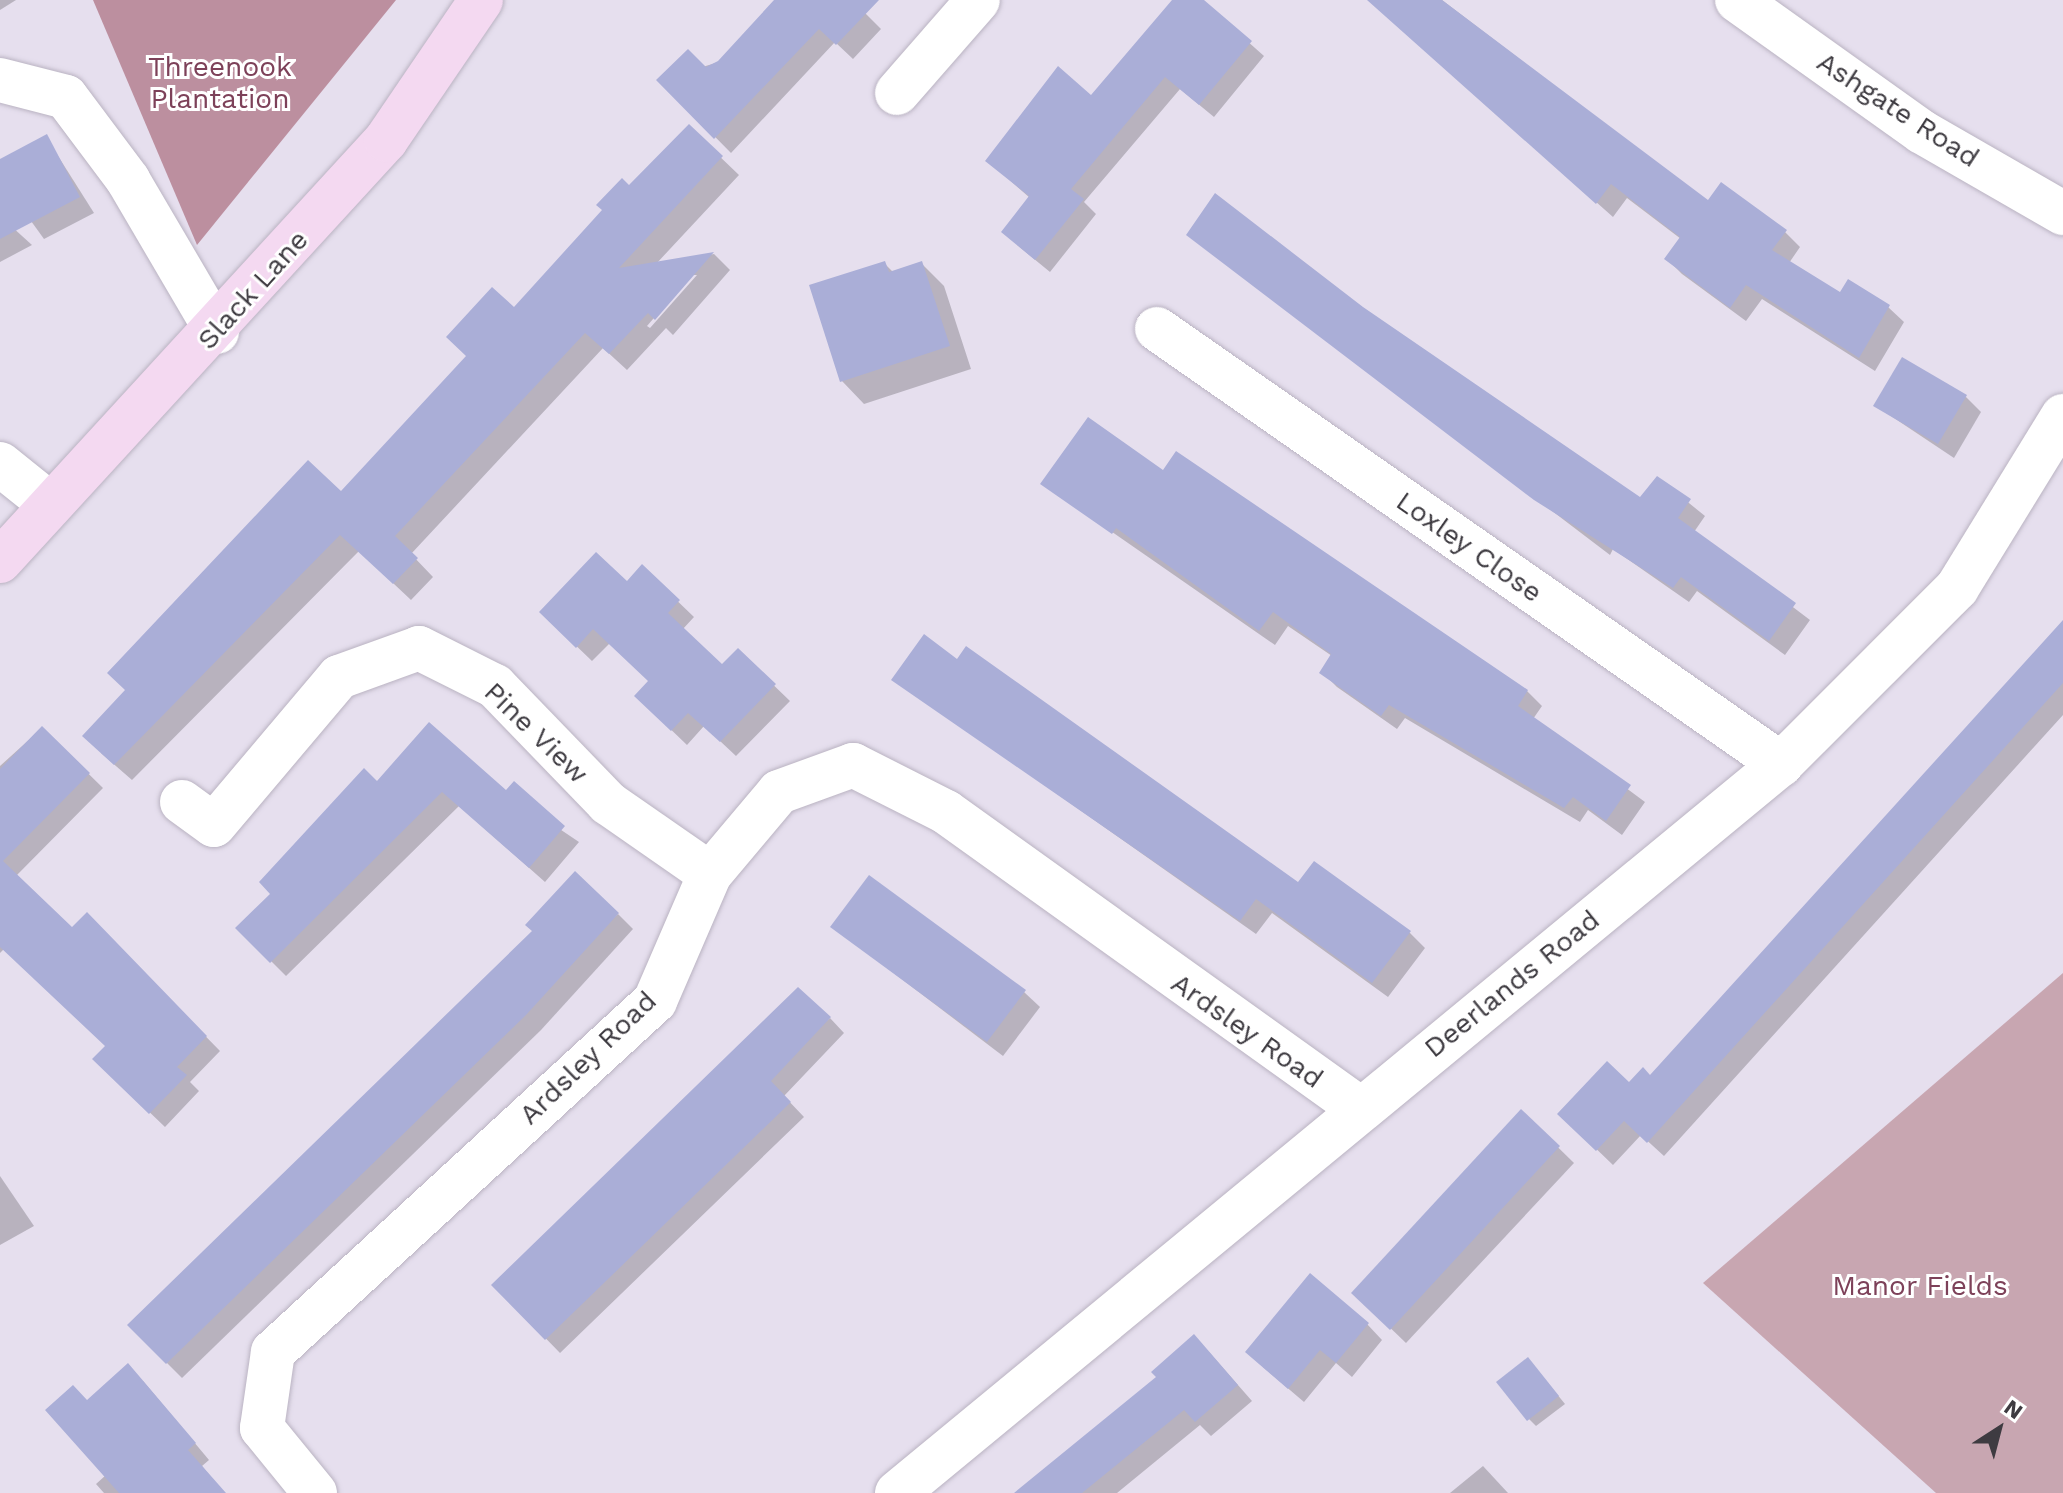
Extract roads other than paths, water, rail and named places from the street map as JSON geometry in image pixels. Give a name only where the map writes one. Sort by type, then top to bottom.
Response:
[{"type":"main road","name":"Slack Lane","points":[[0,561],[217,332],[386,140],[481,0]]},
{"type":"street","points":[[897,93],[978,0]]},
{"type":"street","name":"Ashgate Road","points":[[1737,0],[1922,132],[2063,213]]},
{"type":"street","points":[[0,80],[66,97],[128,180],[217,332]]},
{"type":"street","name":"Loxley Close","points":[[1157,329],[1781,764]]},
{"type":"street","name":"Deerlands Road","points":[[897,1493],[1359,1108],[1781,764],[1957,588],[2063,416]]},
{"type":"street","points":[[0,464],[51,505]]},
{"type":"street","name":"Pine View","points":[[182,802],[214,825],[339,677],[419,648],[495,686],[608,803],[710,874]]},
{"type":"street","name":"Ardsley Road","points":[[315,1493],[262,1428],[273,1352],[655,1001],[710,874],[779,792],[853,765],[946,812],[1359,1108]]},
{"type":"park label","name":"Threenook Plantation","points":[[220,83]]},
{"type":"park label","name":"Manor Fields","points":[[1920,1286]]}]
